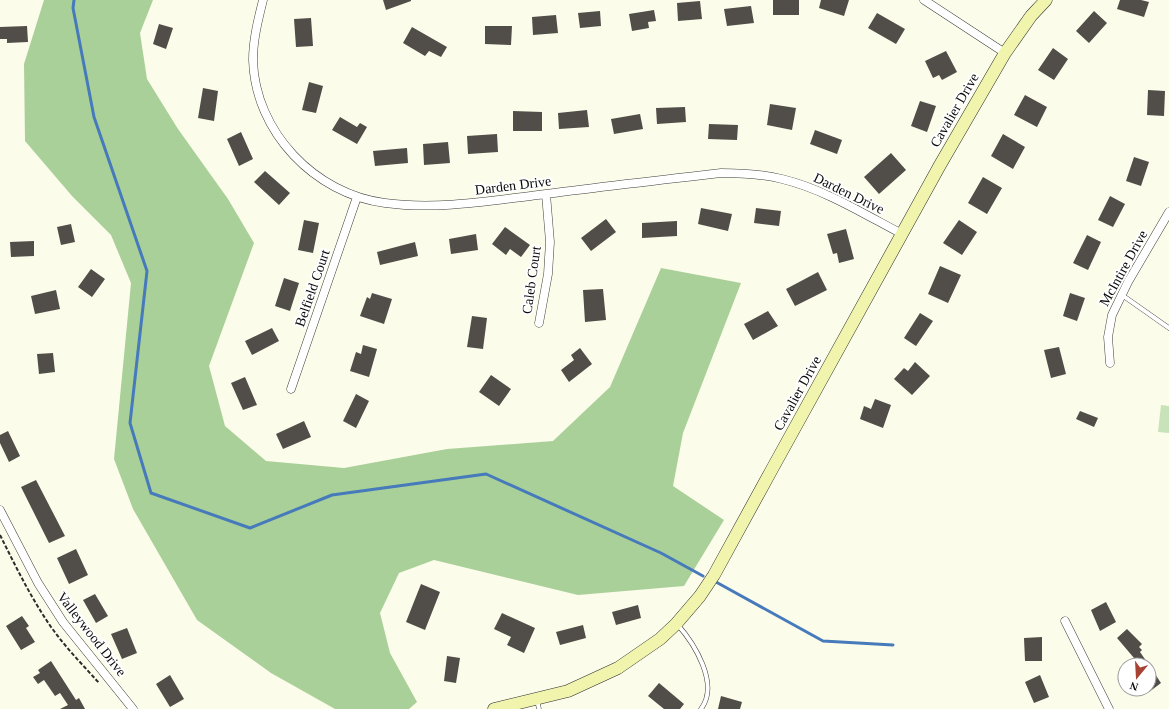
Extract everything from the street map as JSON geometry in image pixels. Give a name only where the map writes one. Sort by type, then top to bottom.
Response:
[{"type":"street","name":"Darden Drive","points":[[263,0],[253,41],[253,62],[259,98],[266,117],[277,137],[300,162],[319,177],[357,197],[386,203],[425,205],[456,204],[721,173],[765,175],[811,188],[902,234]]},
{"type":"street","points":[[924,0],[1005,53]]},
{"type":"street","name":"Cavalier Drive","points":[[494,709],[538,704],[618,668],[640,654],[676,624],[700,596],[714,575],[940,164],[1005,53],[1030,16],[1046,0]]},
{"type":"street","name":"Caleb Court","points":[[539,323],[548,274],[550,242],[546,194]]},
{"type":"street","name":"Belfield Court","points":[[291,389],[357,197]]},
{"type":"street","name":"McIntire Drive","points":[[1110,363],[1109,326],[1112,315],[1169,212]]},
{"type":"street","name":"Valleywood Drive","points":[[0,510],[38,583],[63,622],[133,709]]},
{"type":"street","points":[[1065,621],[1109,709]]},
{"type":"lane","points":[[1122,295],[1169,328]]},
{"type":"lane","points":[[676,624],[687,636],[703,665],[708,689],[707,698],[701,709]]},
{"type":"green space","points":[[44,0],[153,0],[140,33],[147,79],[178,129],[228,199],[254,243],[209,366],[225,426],[266,461],[344,468],[447,449],[553,441],[610,387],[661,268],[741,283],[683,433],[673,486],[724,520],[684,586],[578,595],[434,560],[399,573],[380,613],[390,653],[417,702],[409,709],[335,709],[271,673],[197,620],[133,509],[114,459],[131,283],[111,235],[72,196],[25,141],[24,64]]},
{"type":"green space","points":[[1161,405],[1169,406],[1169,433],[1158,432]]},
{"type":"building","points":[[383,0],[411,0],[411,1],[386,10]]},
{"type":"building","points":[[773,0],[799,0],[799,15],[773,15]]},
{"type":"building","points":[[821,0],[849,0],[844,16],[819,8]]},
{"type":"building","points":[[1120,0],[1141,0],[1149,2],[1144,17],[1117,9]]},
{"type":"building","points":[[700,1],[702,19],[678,21],[677,3]]},
{"type":"building","points":[[751,6],[754,23],[727,26],[724,9]]},
{"type":"building","points":[[654,10],[656,21],[648,22],[649,28],[632,31],[629,14]]},
{"type":"building","points":[[600,11],[601,26],[580,28],[578,13]]},
{"type":"building","points":[[1094,11],[1107,23],[1089,43],[1076,31]]},
{"type":"building","points":[[877,13],[905,29],[896,44],[868,28]]},
{"type":"building","points":[[556,15],[558,33],[533,35],[532,17]]},
{"type":"building","points":[[311,18],[313,46],[296,47],[294,19]]},
{"type":"building","points":[[159,24],[173,28],[166,49],[153,44]]},
{"type":"building","points":[[27,26],[28,42],[7,43],[7,39],[0,39],[0,27]]},
{"type":"building","points":[[485,26],[512,26],[511,45],[485,44]]},
{"type":"building","points":[[412,27],[447,47],[441,57],[429,51],[425,56],[403,43]]},
{"type":"building","points":[[1053,48],[1068,59],[1054,80],[1038,70]]},
{"type":"building","points":[[946,51],[957,72],[942,80],[939,75],[933,78],[925,61]]},
{"type":"building","points":[[309,82],[323,86],[316,113],[302,110]]},
{"type":"building","points":[[203,88],[218,91],[214,121],[198,118]]},
{"type":"building","points":[[1148,90],[1165,91],[1164,116],[1147,115]]},
{"type":"building","points":[[1025,95],[1047,107],[1037,127],[1014,115]]},
{"type":"building","points":[[920,101],[936,106],[927,132],[911,126]]},
{"type":"building","points":[[770,104],[796,108],[792,130],[767,125]]},
{"type":"building","points":[[685,107],[686,122],[657,124],[656,108]]},
{"type":"building","points":[[587,110],[589,127],[559,129],[558,113]]},
{"type":"building","points":[[513,111],[542,112],[542,131],[513,131]]},
{"type":"building","points":[[640,114],[643,129],[614,134],[611,119]]},
{"type":"building","points":[[340,117],[357,127],[360,123],[367,127],[357,144],[332,130]]},
{"type":"building","points":[[709,124],[738,125],[737,140],[708,139]]},
{"type":"building","points":[[815,130],[842,140],[837,154],[810,144]]},
{"type":"building","points":[[241,132],[253,159],[239,166],[227,139]]},
{"type":"building","points":[[497,134],[498,152],[468,154],[467,136]]},
{"type":"building","points":[[1003,134],[1025,147],[1013,169],[991,156]]},
{"type":"building","points":[[448,142],[450,163],[424,165],[423,144]]},
{"type":"building","points":[[407,148],[408,163],[375,166],[373,151]]},
{"type":"building","points":[[891,153],[906,170],[879,194],[864,177]]},
{"type":"building","points":[[1134,157],[1149,162],[1141,186],[1126,181]]},
{"type":"building","points":[[265,171],[290,193],[279,205],[254,182]]},
{"type":"building","points":[[983,177],[1002,188],[987,214],[968,203]]},
{"type":"building","points":[[1110,196],[1125,204],[1113,227],[1098,220]]},
{"type":"building","points":[[701,208],[732,214],[728,231],[698,224]]},
{"type":"building","points":[[756,208],[781,211],[779,226],[754,223]]},
{"type":"building","points":[[606,219],[616,232],[591,251],[581,238]]},
{"type":"building","points":[[304,220],[319,223],[313,253],[298,250]]},
{"type":"building","points":[[959,220],[977,232],[962,255],[943,243]]},
{"type":"building","points":[[677,221],[677,236],[642,238],[642,223]]},
{"type":"building","points":[[71,224],[75,242],[61,245],[57,227]]},
{"type":"building","points":[[505,227],[530,245],[521,257],[510,249],[506,255],[492,244]]},
{"type":"building","points":[[846,229],[854,259],[839,263],[837,253],[833,254],[827,234]]},
{"type":"building","points":[[476,234],[478,250],[451,254],[449,239]]},
{"type":"building","points":[[1087,235],[1101,242],[1088,270],[1073,263]]},
{"type":"building","points":[[34,241],[34,256],[11,257],[10,242]]},
{"type":"building","points":[[415,242],[418,256],[380,265],[377,252]]},
{"type":"building","points":[[940,266],[961,275],[948,303],[928,294]]},
{"type":"building","points":[[91,269],[105,279],[92,297],[78,287]]},
{"type":"building","points":[[818,272],[827,290],[795,306],[786,289]]},
{"type":"building","points":[[284,278],[299,283],[290,311],[275,306]]},
{"type":"building","points":[[603,289],[606,320],[585,322],[583,290]]},
{"type":"building","points":[[56,290],[60,309],[35,314],[31,296]]},
{"type":"building","points":[[372,293],[392,299],[384,324],[360,316],[367,297],[370,299]]},
{"type":"building","points":[[1070,293],[1085,298],[1077,321],[1063,316]]},
{"type":"building","points":[[768,311],[778,326],[753,340],[744,324]]},
{"type":"building","points":[[920,313],[933,321],[916,346],[904,338]]},
{"type":"building","points":[[472,316],[487,318],[483,349],[467,347]]},
{"type":"building","points":[[272,328],[279,341],[252,355],[245,341]]},
{"type":"building","points":[[363,345],[377,349],[369,377],[350,371],[356,352],[361,354]]},
{"type":"building","points":[[1059,347],[1066,374],[1051,378],[1044,350]]},
{"type":"building","points":[[580,348],[592,364],[569,382],[561,370],[574,360],[571,355]]},
{"type":"building","points":[[53,353],[55,372],[39,374],[37,354]]},
{"type":"building","points":[[915,362],[930,376],[912,395],[894,379],[904,368],[908,371]]},
{"type":"building","points":[[491,375],[511,389],[499,406],[479,392]]},
{"type":"building","points":[[245,377],[257,405],[243,410],[231,383]]},
{"type":"building","points":[[356,394],[369,401],[356,428],[343,421]]},
{"type":"building","points":[[875,399],[891,405],[883,428],[860,419],[864,406],[871,409]]},
{"type":"building","points":[[1080,411],[1098,418],[1094,427],[1076,419]]},
{"type":"building","points":[[304,421],[311,437],[283,449],[276,434]]},
{"type":"building","points":[[8,431],[20,456],[9,462],[0,443],[0,435]]},
{"type":"building","points":[[36,480],[65,536],[49,543],[21,487]]},
{"type":"building","points":[[76,549],[88,575],[69,584],[57,558]]},
{"type":"building","points":[[421,584],[440,592],[425,630],[406,622]]},
{"type":"building","points":[[95,594],[108,616],[96,623],[83,600]]},
{"type":"building","points":[[1106,602],[1116,622],[1100,631],[1091,610]]},
{"type":"building","points":[[638,605],[641,618],[616,625],[612,612]]},
{"type":"building","points":[[502,613],[535,628],[524,653],[507,645],[511,637],[494,629]]},
{"type":"building","points":[[22,616],[29,626],[26,628],[35,642],[21,650],[6,626]]},
{"type":"building","points":[[583,625],[586,638],[560,645],[556,632]]},
{"type":"building","points":[[127,628],[137,653],[122,659],[111,634]]},
{"type":"building","points":[[1127,629],[1142,644],[1139,647],[1142,650],[1140,652],[1143,657],[1133,657],[1117,638]]},
{"type":"building","points":[[1042,637],[1042,661],[1025,661],[1024,638]]},
{"type":"building","points":[[447,656],[460,658],[456,683],[444,681]]},
{"type":"building","points":[[51,661],[76,700],[79,698],[85,709],[60,709],[68,705],[60,693],[55,696],[44,680],[38,684],[33,677],[40,673],[38,670]]},
{"type":"building","points":[[170,675],[184,699],[170,707],[156,684]]},
{"type":"building","points":[[1040,675],[1049,697],[1034,703],[1025,682]]},
{"type":"building","points":[[1157,677],[1161,683],[1157,686]]},
{"type":"building","points":[[659,683],[684,704],[680,709],[664,709],[648,696]]},
{"type":"building","points":[[721,696],[742,702],[740,709],[718,709]]},
{"type":"waterway","points":[[74,0],[73,8],[94,117],[147,271],[130,423],[151,493],[250,528],[332,495],[486,474],[661,553],[703,576]]},
{"type":"waterway","points":[[716,582],[823,641],[893,645]]}]
